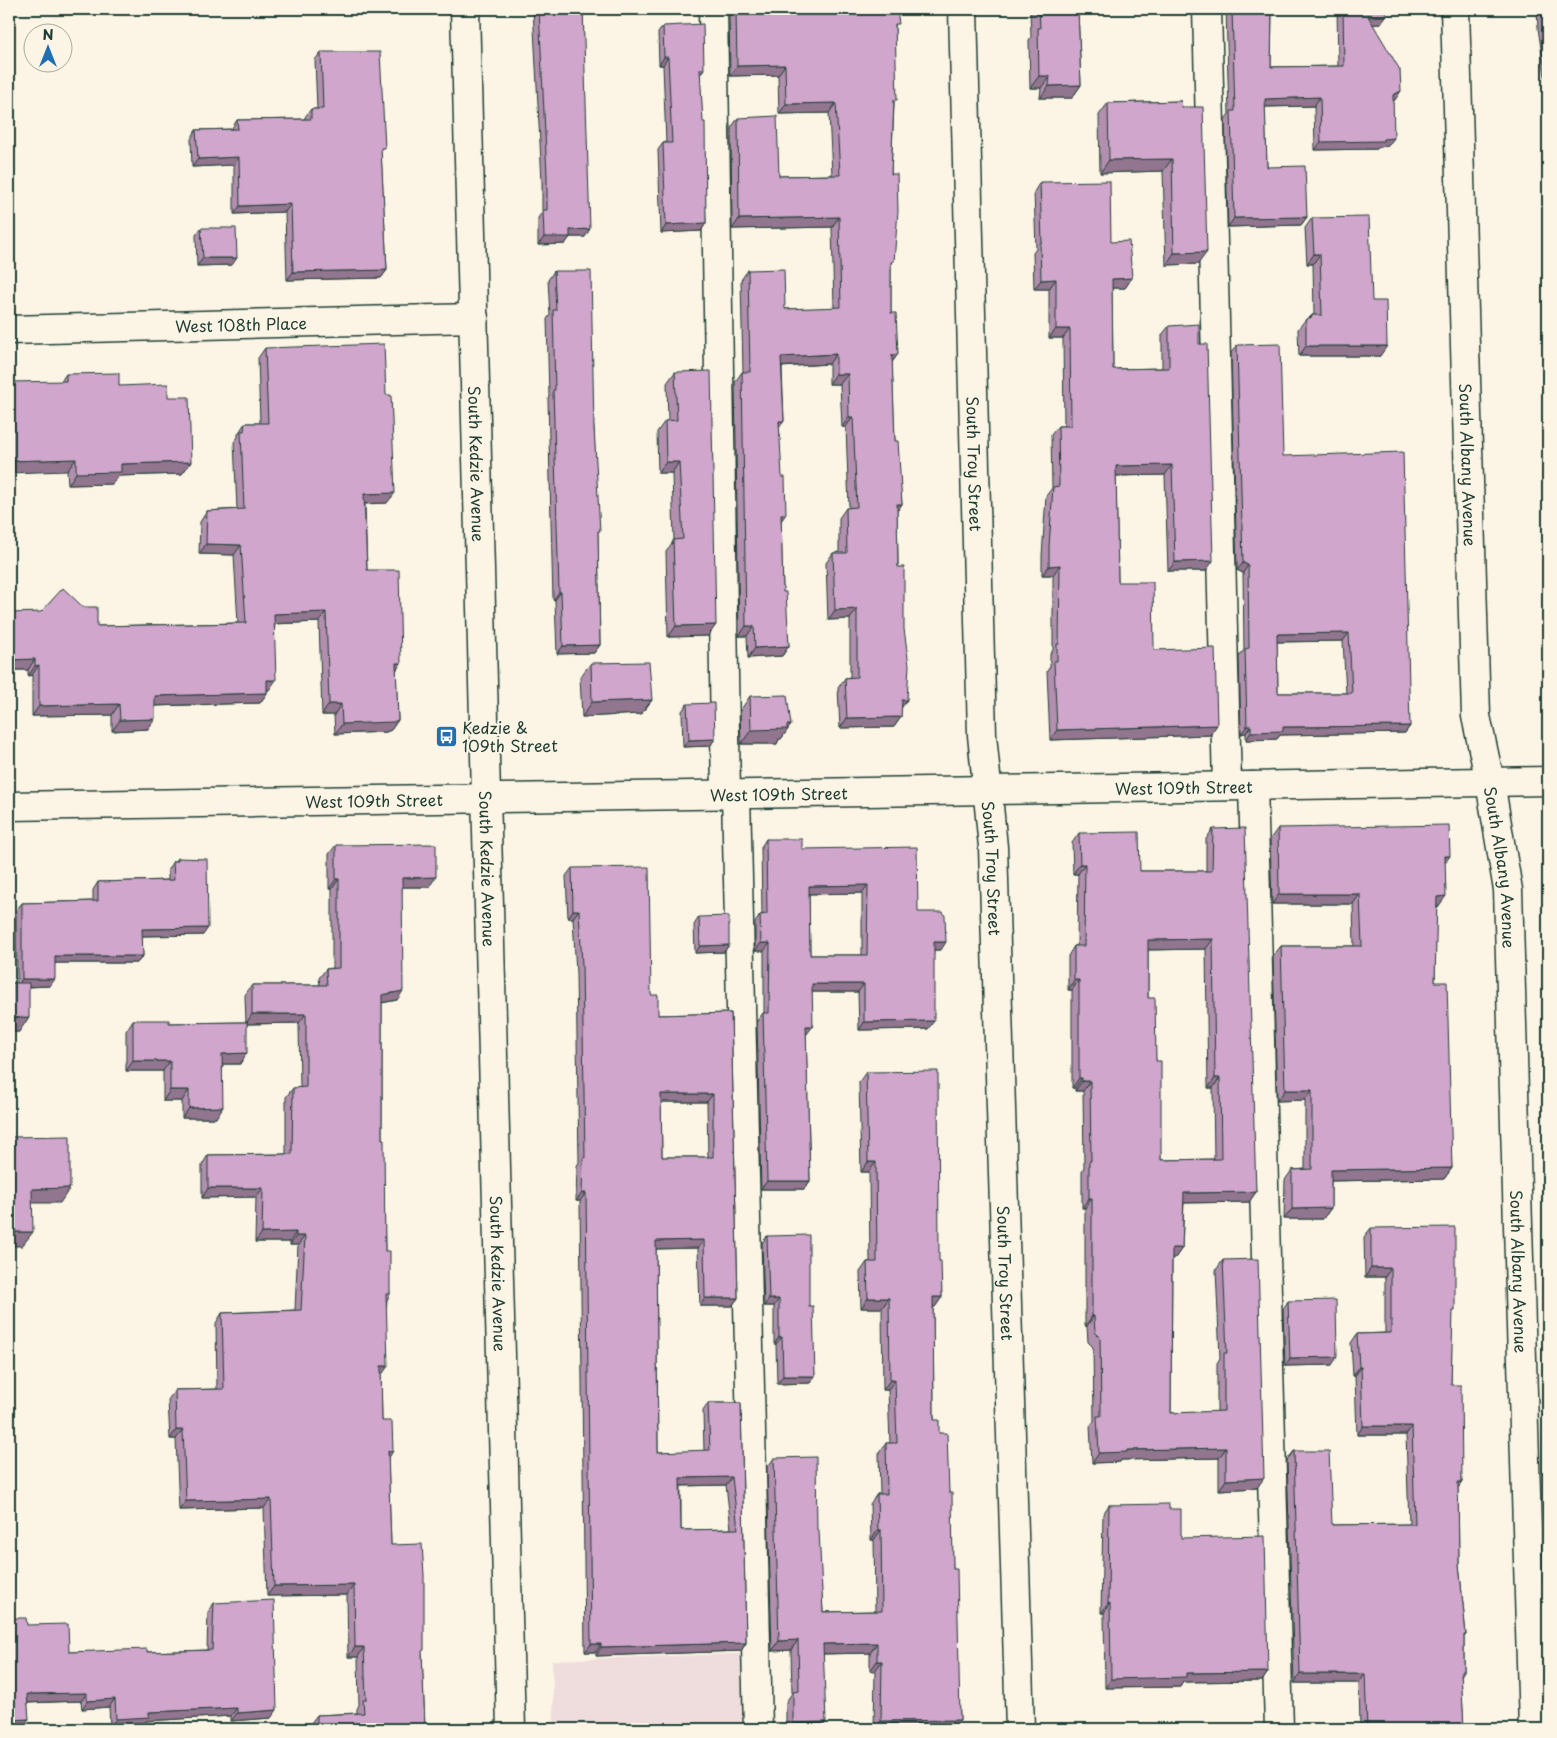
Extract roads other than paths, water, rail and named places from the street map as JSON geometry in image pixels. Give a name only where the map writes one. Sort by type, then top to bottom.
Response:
[{"type":"street","name":"South Kedzie Avenue","points":[[465,9],[511,1729]]},
{"type":"street","points":[[713,9],[731,794],[758,1729]]},
{"type":"street","name":"South Troy Street","points":[[964,9],[982,735],[993,857],[1020,1729]]},
{"type":"street","points":[[1207,9],[1278,1729]]},
{"type":"street","name":"South Albany Avenue","points":[[1456,9],[1476,716],[1490,782],[1508,890],[1533,1729]]},
{"type":"street","name":"West 108th Place","points":[[9,330],[474,318]]},
{"type":"street","name":"West 109th Street","points":[[9,806],[1548,782]]},
{"type":"place","name":"Kedzie & 109th Street","points":[[446,736]]}]
